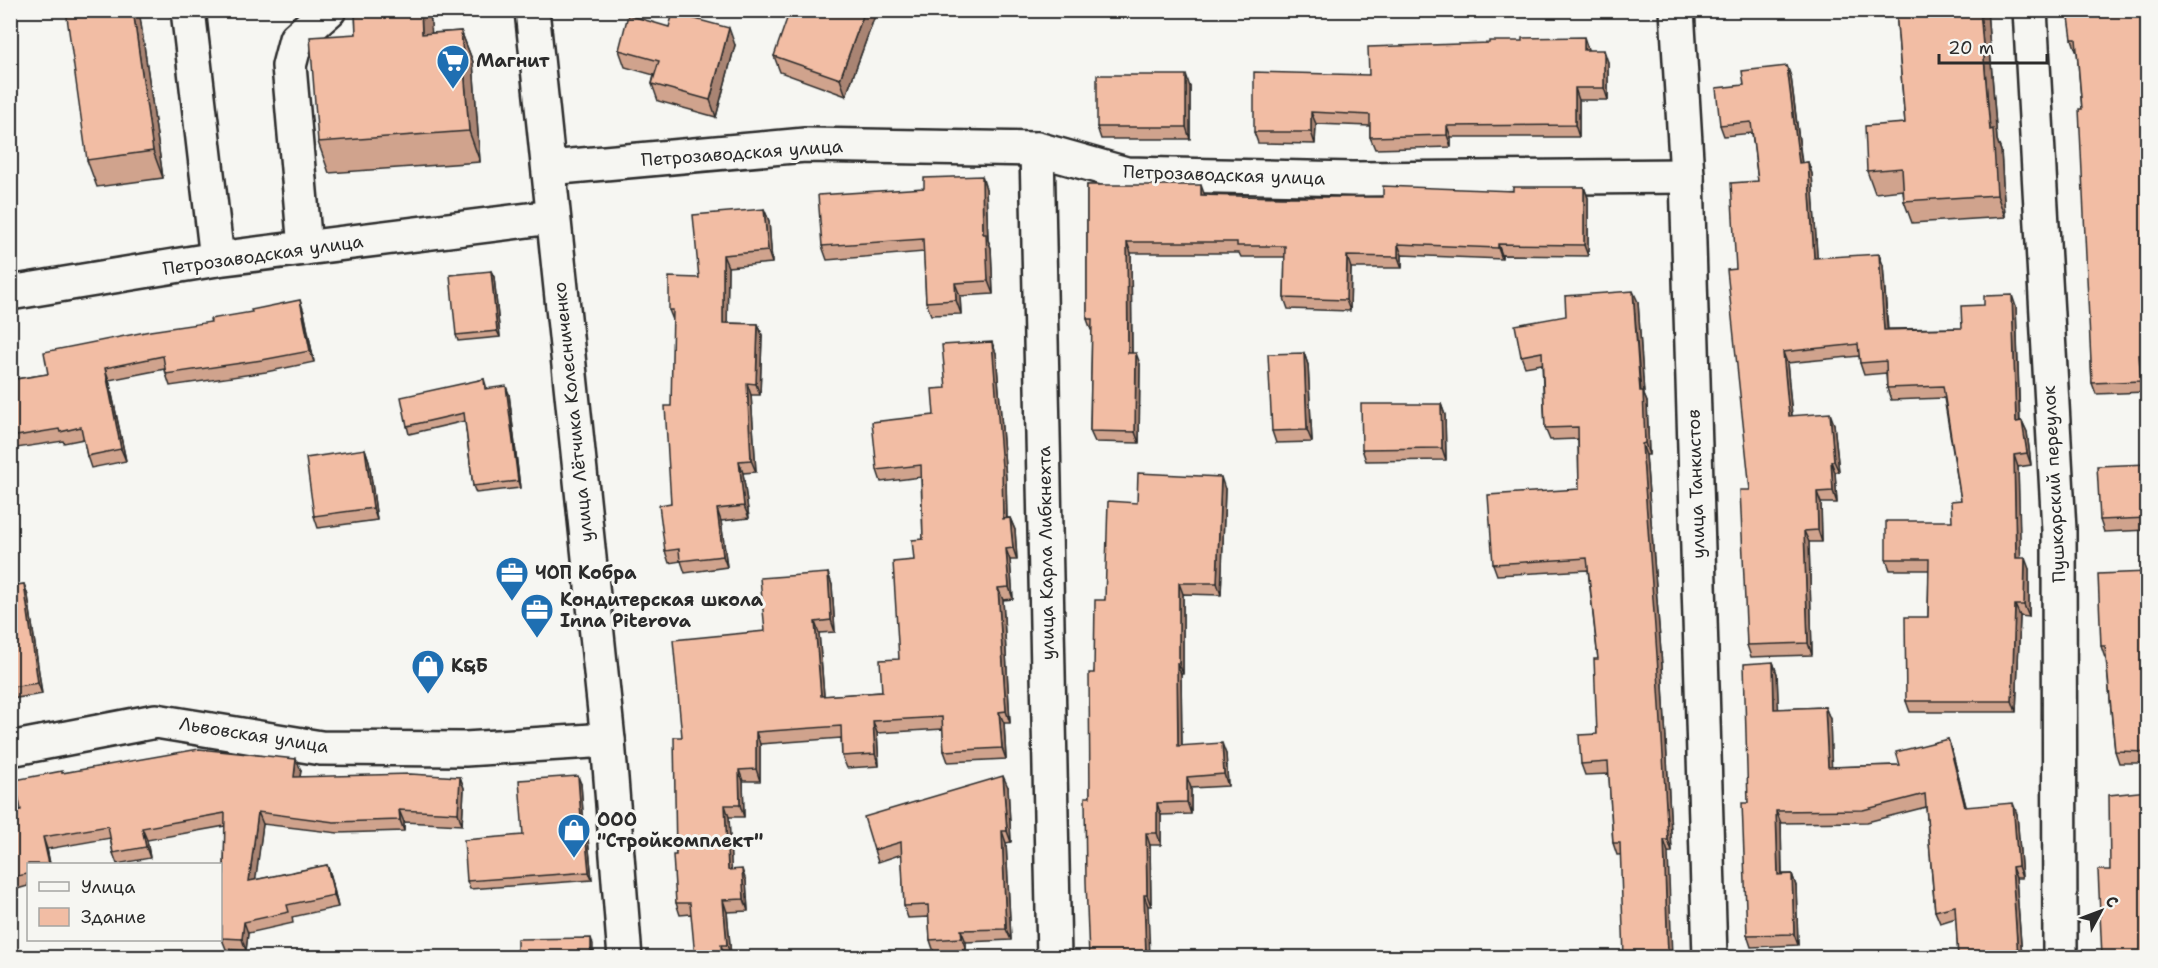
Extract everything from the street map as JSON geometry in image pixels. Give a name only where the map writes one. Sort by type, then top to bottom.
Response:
[{"type":"street","points":[[189,10],[217,260]]},
{"type":"street","points":[[305,248],[288,66],[296,39],[328,10]]},
{"type":"street","name":"улица Лётчика Колесниченко","points":[[532,10],[608,740],[625,957]]},
{"type":"street","name":"улица Танкистов","points":[[1677,10],[1687,176],[1710,957]]},
{"type":"street","name":"Пушкарский переулок","points":[[2030,10],[2059,531],[2060,957]]},
{"type":"street","name":"Петрозаводская улица","points":[[549,168],[805,145],[1037,149],[1126,174],[1353,178],[1687,176]]},
{"type":"street","name":"улица Карла Либкнехта","points":[[1037,149],[1054,957]]},
{"type":"street","name":"Петрозаводская улица","points":[[10,293],[217,260],[552,217]]},
{"type":"street","name":"Львовская улица","points":[[10,749],[156,721],[321,748],[465,749],[608,740]]},
{"type":"building","points":[[66,10],[133,10],[153,151],[87,160]]},
{"type":"building","points":[[355,10],[421,10],[422,34],[461,31],[469,131],[318,142],[310,37],[356,34]]},
{"type":"building","points":[[790,10],[865,10],[840,79],[774,56]]},
{"type":"building","points":[[1896,10],[1980,10],[1990,130],[1993,129],[1997,195],[1904,201],[1902,168],[1867,171],[1865,126],[1905,123]]},
{"type":"building","points":[[2068,10],[2148,10],[2148,354],[2139,355],[2141,381],[2092,383],[2079,109],[2082,109],[2076,39],[2072,39]]},
{"type":"building","points":[[673,13],[729,28],[710,100],[652,84],[659,61],[619,50],[628,15],[669,27]]},
{"type":"building","points":[[1584,37],[1584,50],[1604,50],[1604,88],[1575,88],[1575,125],[1447,126],[1447,135],[1370,137],[1370,115],[1311,112],[1311,132],[1254,132],[1254,72],[1369,75],[1368,47],[1489,43],[1489,41],[1522,41],[1522,38]]},
{"type":"building","points":[[1787,66],[1799,163],[1808,162],[1814,258],[1879,254],[1884,330],[1962,328],[1961,306],[1984,305],[1984,296],[2012,295],[2016,422],[2022,421],[2027,453],[2014,455],[2016,558],[2025,558],[2024,605],[2015,605],[2012,701],[1906,701],[1905,617],[1928,617],[1929,559],[1886,559],[1886,521],[1952,521],[1951,501],[1961,500],[1943,386],[1887,388],[1886,361],[1860,363],[1858,344],[1783,352],[1789,416],[1830,413],[1834,461],[1831,461],[1833,491],[1817,492],[1818,530],[1804,531],[1808,643],[1747,645],[1740,490],[1750,490],[1727,270],[1736,269],[1731,183],[1758,181],[1751,122],[1720,125],[1716,88],[1744,85],[1742,71]]},
{"type":"building","points":[[1097,75],[1186,75],[1186,127],[1097,127]]},
{"type":"building","points":[[982,176],[983,234],[986,234],[988,281],[955,283],[956,300],[926,302],[923,239],[822,246],[818,195],[924,188],[924,178]]},
{"type":"building","points":[[1087,185],[1201,185],[1201,195],[1281,197],[1383,197],[1383,186],[1513,191],[1513,187],[1584,187],[1584,245],[1498,244],[1498,248],[1398,244],[1398,257],[1347,256],[1346,300],[1284,298],[1285,246],[1237,246],[1237,242],[1127,242],[1128,353],[1136,353],[1135,432],[1090,431],[1092,319],[1087,319]]},
{"type":"building","points":[[764,209],[768,251],[723,255],[723,323],[758,324],[756,384],[747,383],[751,460],[739,461],[744,506],[717,509],[723,556],[680,561],[679,549],[665,551],[659,505],[671,503],[665,406],[671,406],[673,310],[669,310],[669,277],[699,278],[693,215]]},
{"type":"building","points":[[491,271],[497,331],[456,335],[450,275]]},
{"type":"building","points":[[1633,291],[1640,391],[1643,391],[1645,443],[1642,444],[1668,840],[1664,840],[1668,957],[1624,957],[1620,843],[1613,843],[1608,762],[1581,764],[1579,735],[1597,734],[1594,659],[1598,659],[1587,558],[1493,564],[1488,495],[1579,489],[1578,427],[1545,428],[1542,352],[1521,356],[1515,325],[1566,316],[1565,296]]},
{"type":"building","points":[[300,300],[310,351],[166,374],[163,356],[105,368],[121,449],[87,456],[81,427],[60,432],[59,429],[10,437],[10,380],[48,374],[44,352],[150,331],[211,322],[210,319],[252,312],[251,310]]},
{"type":"building","points":[[992,342],[1002,467],[1003,519],[1010,518],[1013,548],[1006,549],[1009,587],[998,588],[1006,711],[999,712],[1002,748],[944,751],[942,717],[873,721],[875,754],[842,756],[841,726],[756,732],[756,769],[739,770],[740,805],[725,805],[728,870],[742,869],[744,899],[723,900],[727,945],[721,945],[722,957],[695,957],[690,903],[676,903],[673,855],[676,855],[674,737],[682,737],[673,640],[765,631],[760,578],[828,573],[831,620],[815,622],[821,696],[882,692],[880,660],[899,659],[893,562],[914,560],[912,540],[923,539],[921,465],[877,470],[872,422],[934,415],[932,389],[946,388],[942,345]]},
{"type":"building","points":[[1304,353],[1307,430],[1272,431],[1268,354]]},
{"type":"building","points":[[484,379],[485,389],[506,386],[518,481],[473,486],[464,413],[407,426],[401,397]]},
{"type":"building","points":[[1361,404],[1441,404],[1442,448],[1362,449]]},
{"type":"building","points":[[365,449],[373,508],[314,516],[306,458]]},
{"type":"building","points":[[2148,464],[2148,518],[2100,520],[2097,466]]},
{"type":"building","points":[[1138,473],[1221,477],[1217,583],[1179,583],[1179,663],[1177,663],[1178,746],[1222,743],[1224,774],[1187,777],[1187,802],[1157,803],[1157,833],[1146,833],[1147,895],[1144,895],[1146,957],[1089,957],[1085,797],[1090,797],[1089,673],[1094,673],[1095,600],[1105,600],[1108,501],[1137,503]]},
{"type":"building","points":[[2148,572],[2148,752],[2115,751],[2105,646],[2101,646],[2098,574]]},
{"type":"building","points":[[24,584],[38,683],[10,687],[10,586]]},
{"type":"building","points":[[1773,662],[1774,709],[1825,707],[1828,767],[1900,765],[1896,752],[1948,739],[1965,807],[2013,803],[2018,866],[2012,867],[2018,957],[1958,957],[1955,906],[1935,911],[1925,794],[1863,810],[1776,811],[1778,875],[1792,874],[1794,934],[1747,935],[1742,803],[1748,803],[1744,664]]},
{"type":"building","points":[[199,749],[296,759],[294,777],[410,774],[460,777],[458,813],[399,810],[400,820],[334,822],[258,812],[249,881],[327,865],[334,895],[287,905],[289,912],[244,922],[242,939],[222,938],[225,813],[142,828],[146,847],[113,853],[108,826],[43,837],[49,863],[27,863],[27,874],[12,877],[10,812],[21,810],[15,780],[62,771],[62,773]]},
{"type":"building","points":[[578,776],[582,831],[585,831],[589,872],[467,881],[464,840],[523,835],[519,780]]},
{"type":"building","points":[[1003,776],[1007,831],[1002,831],[1006,929],[961,930],[962,938],[930,940],[928,905],[904,906],[901,842],[874,850],[864,817]]},
{"type":"building","points":[[2148,791],[2148,848],[2144,848],[2148,957],[2102,957],[2098,870],[2110,870],[2109,795]]},
{"type":"building","points":[[591,938],[591,957],[517,957],[517,939]]},
{"type":"place","name":"Магнит","points":[[453,90]]},
{"type":"place","name":"ЧОП Кобра","points":[[512,602]]},
{"type":"place","name":"Кондитерская школа Inna Piterova","points":[[537,639]]},
{"type":"place","name":"К&Б","points":[[428,695]]},
{"type":"place","name":"ООО \"Стройкомплект\"","points":[[574,859]]}]
